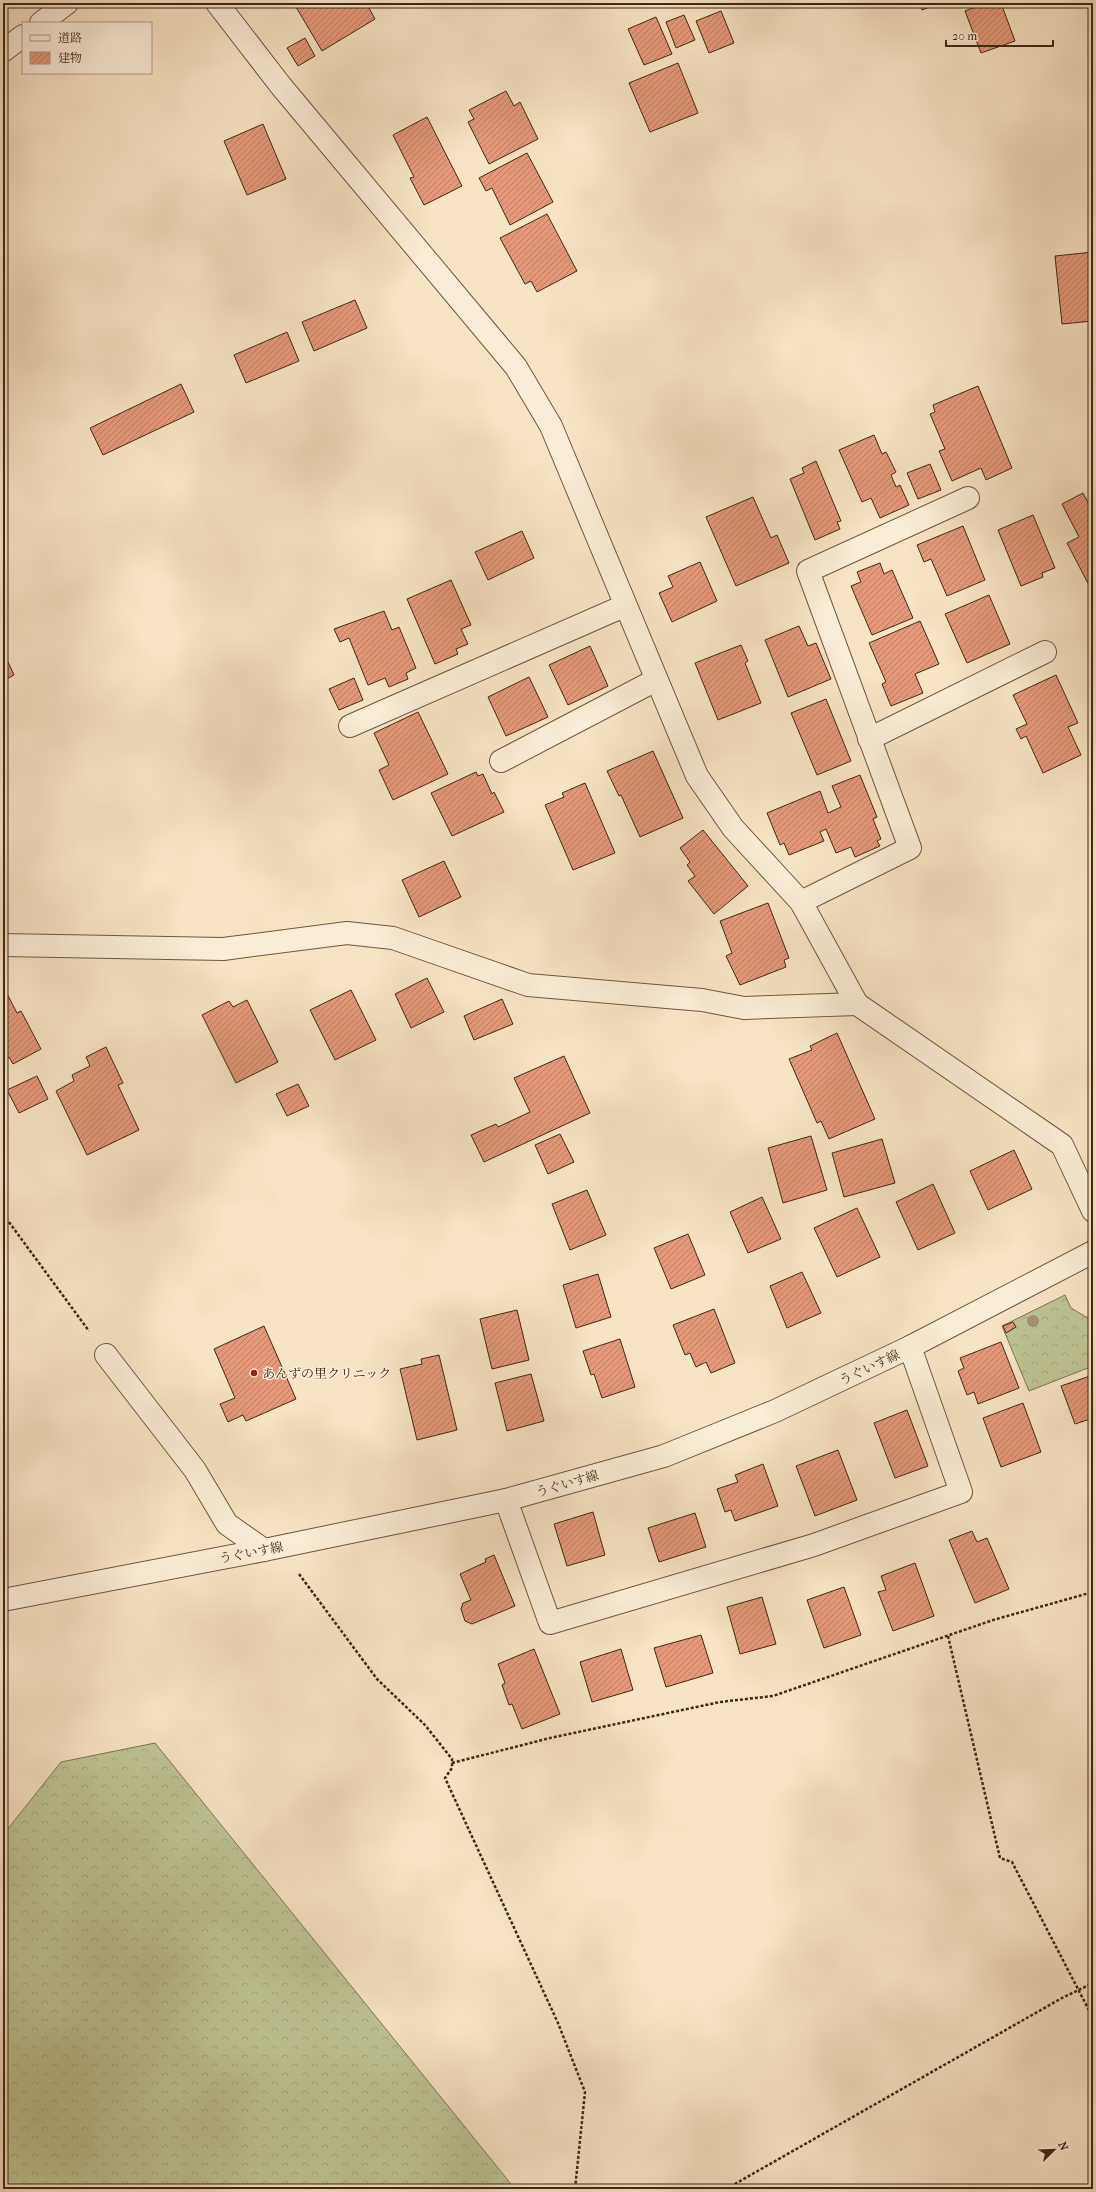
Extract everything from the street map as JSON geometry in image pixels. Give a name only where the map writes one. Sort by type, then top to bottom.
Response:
[{"type":"street","points":[[41,22],[68,3]]},
{"type":"street","points":[[217,3],[280,86],[516,367],[551,426],[624,606],[697,776],[733,828],[801,902],[857,1004],[1062,1145],[1093,1211]]},
{"type":"street","points":[[3,51],[22,37]]},
{"type":"street","points":[[801,902],[910,848],[808,571],[968,498]]},
{"type":"street","points":[[350,726],[624,606]]},
{"type":"street","points":[[869,739],[1044,652]]},
{"type":"street","points":[[501,761],[656,680]]},
{"type":"street","points":[[3,945],[223,949],[348,933],[394,938],[528,985],[702,1000],[744,1008],[857,1004]]},
{"type":"street","name":"うぐいす線","points":[[3,1600],[264,1550],[506,1500],[664,1456],[775,1411],[910,1347],[1093,1252]]},
{"type":"street","points":[[506,1500],[550,1623],[814,1545],[960,1492],[910,1347]]},
{"type":"street","points":[[106,1355],[195,1470],[227,1524],[264,1550]]},
{"type":"path","points":[[3,1214],[106,1355]]},
{"type":"path","points":[[264,1550],[295,1568],[377,1680],[426,1725],[452,1759],[452,1768],[445,1778],[558,2024],[585,2092],[575,2189]]},
{"type":"path","points":[[452,1763],[550,1738],[720,1702],[773,1696],[993,1620],[1093,1592]]},
{"type":"path","points":[[948,1636],[1000,1858],[1012,1862],[1093,2018]]},
{"type":"path","points":[[726,2189],[1062,1998],[1093,1983]]},
{"type":"green space","points":[[1065,1295],[1071,1308],[1093,1321],[1093,1366],[1029,1391],[1002,1326]]},
{"type":"green space","points":[[155,1743],[515,2189],[3,2189],[3,1835],[61,1762]]},
{"type":"building","points":[[3,3],[13,3],[3,11]]},
{"type":"building","points":[[302,3],[375,3],[369,8],[375,19],[322,51],[296,7]]},
{"type":"building","points":[[919,3],[940,3],[922,10]]},
{"type":"building","points":[[986,3],[1001,3],[1015,41],[981,53],[965,11]]},
{"type":"building","points":[[721,11],[734,43],[709,53],[696,21]]},
{"type":"building","points":[[684,15],[695,40],[676,48],[666,22]]},
{"type":"building","points":[[656,17],[672,54],[644,65],[628,29]]},
{"type":"building","points":[[305,38],[315,56],[298,66],[287,48]]},
{"type":"building","points":[[678,63],[698,113],[650,132],[629,83]]},
{"type":"building","points":[[506,91],[514,106],[520,102],[538,139],[489,164],[468,122],[474,119],[469,110]]},
{"type":"building","points":[[427,117],[462,186],[424,205],[410,178],[414,177],[393,135]]},
{"type":"building","points":[[263,124],[286,179],[247,195],[224,141]]},
{"type":"building","points":[[527,153],[553,202],[510,225],[492,188],[486,191],[479,178]]},
{"type":"building","points":[[547,214],[577,271],[537,292],[531,281],[525,284],[500,238]]},
{"type":"building","points":[[1093,252],[1093,321],[1062,324],[1055,256]]},
{"type":"building","points":[[355,300],[367,328],[314,351],[302,322]]},
{"type":"building","points":[[287,332],[299,361],[246,383],[234,355]]},
{"type":"building","points":[[181,384],[194,412],[103,455],[90,428]]},
{"type":"building","points":[[978,386],[1012,468],[986,480],[981,468],[952,481],[939,451],[945,449],[930,414],[935,412],[933,405]]},
{"type":"building","points":[[874,435],[882,454],[886,452],[896,472],[891,475],[896,487],[900,485],[909,505],[880,518],[871,498],[862,502],[839,450]]},
{"type":"building","points":[[816,461],[841,521],[837,522],[840,529],[815,540],[790,479],[804,473],[802,468]]},
{"type":"building","points":[[930,464],[941,490],[918,499],[907,473]]},
{"type":"building","points":[[1083,493],[1093,512],[1093,593],[1067,543],[1079,537],[1062,504]]},
{"type":"building","points":[[753,497],[771,538],[777,535],[789,563],[736,586],[706,517]]},
{"type":"building","points":[[1033,515],[1055,568],[1042,573],[1043,577],[1021,586],[998,530]]},
{"type":"building","points":[[963,526],[985,580],[947,596],[931,559],[924,562],[917,545]]},
{"type":"building","points":[[522,531],[534,558],[488,580],[475,552]]},
{"type":"building","points":[[700,562],[717,601],[672,622],[659,593],[673,587],[668,576]]},
{"type":"building","points":[[880,563],[884,574],[892,570],[913,618],[872,635],[851,586],[861,582],[857,572]]},
{"type":"building","points":[[451,580],[471,625],[461,629],[468,644],[456,649],[458,654],[435,664],[407,599]]},
{"type":"building","points":[[989,595],[1010,644],[967,663],[945,614]]},
{"type":"building","points":[[384,611],[392,630],[399,627],[416,668],[406,673],[408,679],[389,687],[385,678],[368,685],[349,638],[340,642],[334,629]]},
{"type":"building","points":[[920,621],[939,664],[915,674],[923,693],[891,706],[882,684],[886,682],[869,643]]},
{"type":"building","points":[[799,626],[808,646],[816,643],[831,679],[788,697],[765,640]]},
{"type":"building","points":[[741,645],[748,661],[745,663],[761,703],[718,720],[695,663]]},
{"type":"building","points":[[590,646],[608,686],[568,705],[549,665]]},
{"type":"building","points":[[3,651],[14,675],[3,681]]},
{"type":"building","points":[[1056,675],[1078,723],[1068,727],[1081,755],[1043,773],[1026,736],[1021,739],[1016,729],[1027,724],[1013,695]]},
{"type":"building","points":[[529,677],[548,717],[506,736],[488,697]]},
{"type":"building","points":[[354,678],[363,700],[339,710],[329,689]]},
{"type":"building","points":[[826,699],[851,761],[817,775],[791,713]]},
{"type":"building","points":[[418,712],[448,774],[393,800],[379,770],[389,765],[374,733]]},
{"type":"building","points":[[653,751],[683,818],[640,837],[621,795],[619,796],[607,771]]},
{"type":"building","points":[[476,772],[478,776],[483,774],[492,794],[494,792],[504,812],[452,836],[431,793]]},
{"type":"building","points":[[860,775],[877,817],[873,819],[881,839],[877,841],[880,846],[855,857],[851,847],[836,853],[826,829],[820,832],[824,841],[789,855],[784,843],[780,845],[767,813],[820,791],[828,813],[841,807],[832,786]]},
{"type":"building","points":[[585,783],[615,853],[573,870],[545,805],[564,797],[562,793]]},
{"type":"building","points":[[703,830],[748,886],[714,914],[688,881],[695,876],[687,865],[690,862],[680,848]]},
{"type":"building","points":[[444,861],[461,897],[419,917],[402,880]]},
{"type":"building","points":[[768,903],[789,958],[784,960],[786,967],[740,985],[726,956],[732,953],[720,921]]},
{"type":"building","points":[[427,978],[444,1012],[411,1028],[395,994]]},
{"type":"building","points":[[3,986],[17,1013],[21,1011],[41,1049],[13,1064],[9,1057],[3,1060]]},
{"type":"building","points":[[351,990],[376,1040],[335,1060],[310,1010]]},
{"type":"building","points":[[502,999],[513,1024],[474,1040],[464,1016]]},
{"type":"building","points":[[247,1000],[278,1062],[236,1083],[202,1015],[229,1001],[233,1007]]},
{"type":"building","points":[[837,1033],[875,1119],[829,1139],[821,1121],[817,1123],[789,1059],[812,1050],[810,1046]]},
{"type":"building","points":[[106,1047],[123,1083],[118,1085],[139,1130],[87,1155],[56,1091],[74,1081],[72,1075],[90,1066],[86,1057]]},
{"type":"building","points":[[564,1056],[590,1113],[484,1162],[471,1135],[496,1124],[498,1127],[530,1112],[514,1078]]},
{"type":"building","points":[[37,1076],[48,1099],[19,1113],[7,1090]]},
{"type":"building","points":[[298,1084],[309,1106],[287,1116],[276,1094]]},
{"type":"building","points":[[560,1134],[574,1162],[548,1174],[535,1145]]},
{"type":"building","points":[[811,1136],[827,1190],[783,1203],[768,1148]]},
{"type":"building","points":[[882,1139],[895,1183],[844,1197],[832,1153]]},
{"type":"building","points":[[1014,1150],[1032,1189],[988,1210],[970,1171]]},
{"type":"building","points":[[933,1184],[955,1233],[918,1250],[896,1202]]},
{"type":"building","points":[[587,1190],[606,1235],[570,1250],[552,1204]]},
{"type":"building","points":[[762,1197],[781,1239],[748,1253],[730,1212]]},
{"type":"building","points":[[857,1208],[880,1257],[837,1277],[814,1228]]},
{"type":"building","points":[[688,1234],[705,1275],[671,1289],[654,1248]]},
{"type":"building","points":[[802,1272],[821,1313],[787,1328],[770,1286]]},
{"type":"building","points":[[598,1274],[611,1317],[576,1328],[563,1285]]},
{"type":"building","points":[[714,1309],[735,1363],[711,1373],[706,1362],[696,1367],[690,1353],[685,1355],[673,1325]]},
{"type":"building","points":[[517,1310],[529,1360],[492,1369],[480,1319]]},
{"type":"building","points":[[1013,1322],[1016,1327],[1006,1333],[1003,1326]]},
{"type":"building","name":"あんずの里クリニック","points":[[264,1326],[296,1399],[246,1421],[243,1415],[228,1422],[220,1404],[235,1398],[214,1349]]},
{"type":"building","points":[[620,1339],[635,1387],[602,1398],[594,1374],[591,1375],[583,1351]]},
{"type":"building","points":[[1001,1342],[1019,1388],[978,1404],[974,1392],[967,1395],[958,1371],[964,1368],[960,1358]]},
{"type":"building","points":[[439,1355],[457,1430],[417,1440],[400,1369],[422,1364],[421,1359]]},
{"type":"building","points":[[531,1374],[544,1421],[507,1431],[495,1383]]},
{"type":"building","points":[[1093,1375],[1093,1418],[1075,1424],[1061,1386]]},
{"type":"building","points":[[1023,1403],[1041,1452],[1001,1467],[983,1418]]},
{"type":"building","points":[[907,1410],[928,1466],[895,1478],[874,1423]]},
{"type":"building","points":[[838,1450],[857,1500],[815,1516],[796,1466]]},
{"type":"building","points":[[763,1464],[778,1506],[735,1521],[731,1510],[725,1512],[717,1489],[738,1482],[735,1475]]},
{"type":"building","points":[[593,1512],[605,1555],[567,1566],[554,1524]]},
{"type":"building","points":[[695,1513],[706,1547],[659,1562],[648,1528]]},
{"type":"building","points":[[972,1531],[977,1542],[987,1538],[1009,1589],[975,1603],[949,1540]]},
{"type":"building","points":[[494,1555],[515,1606],[472,1624],[465,1621],[461,1609],[463,1603],[471,1600],[460,1574],[486,1562],[485,1559]]},
{"type":"building","points":[[915,1563],[934,1616],[893,1631],[878,1592],[886,1590],[881,1576]]},
{"type":"building","points":[[844,1587],[861,1635],[824,1648],[807,1600]]},
{"type":"building","points":[[762,1597],[776,1644],[740,1654],[727,1607]]},
{"type":"building","points":[[701,1635],[713,1673],[666,1687],[654,1648]]},
{"type":"building","points":[[534,1649],[560,1714],[522,1729],[512,1704],[509,1705],[502,1685],[505,1683],[498,1664]]},
{"type":"building","points":[[621,1649],[633,1690],[592,1702],[580,1662]]},
{"type":"place","name":"あんずの里クリニック","points":[[254,1373]]}]
